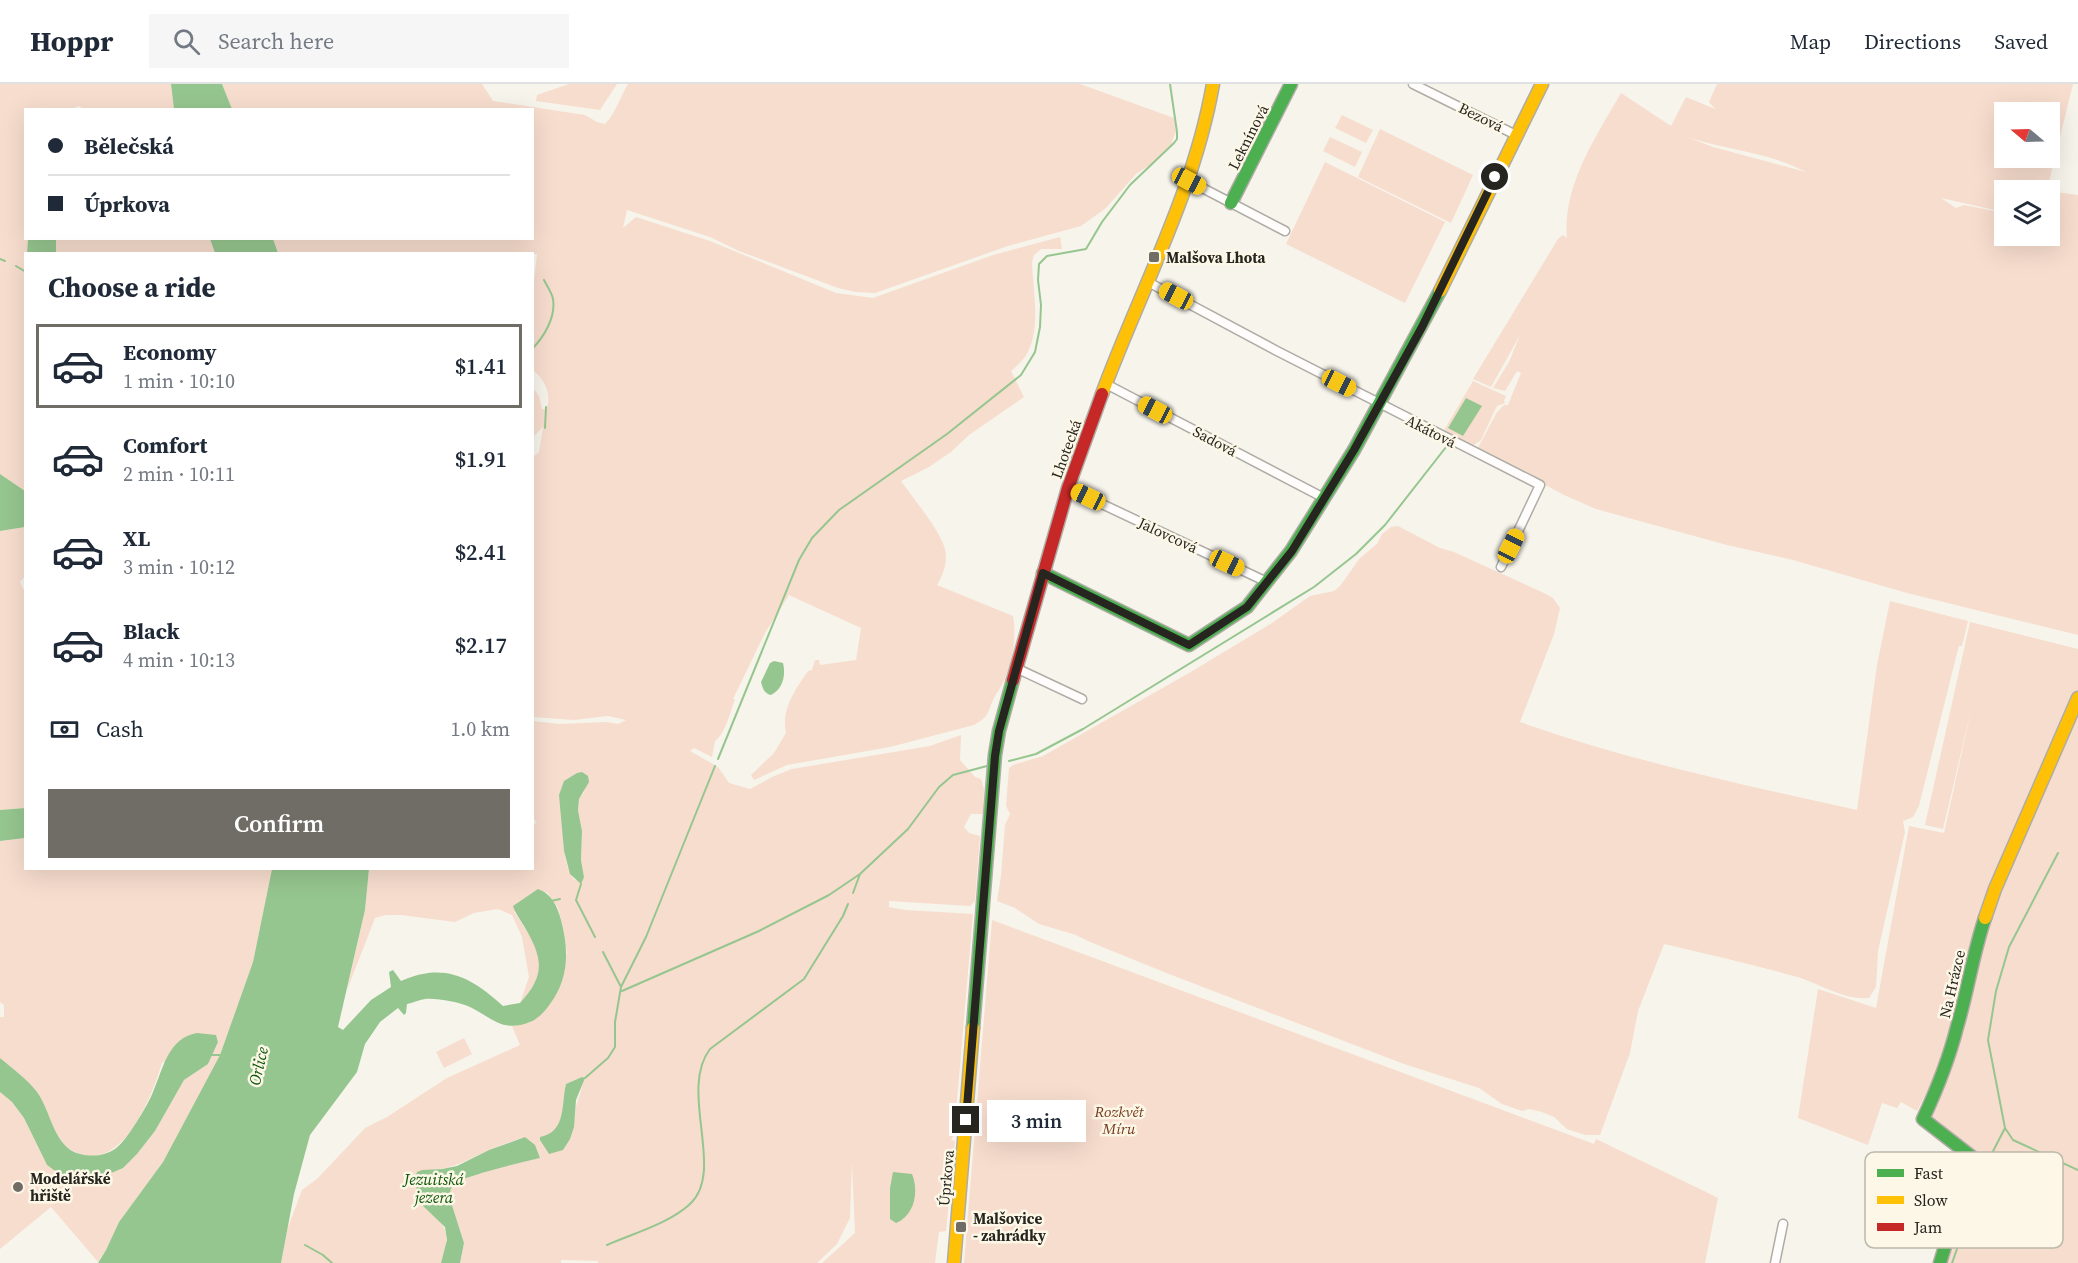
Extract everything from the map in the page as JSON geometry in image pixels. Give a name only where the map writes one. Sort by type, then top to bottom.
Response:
[{"type":"street","name":"Lhotecká","points":[[998,737],[1068,488],[1106,384],[1189,181],[1208,119],[1212,84]]},
{"type":"street","name":"Leknínová","points":[[1231,203],[1291,84]]},
{"type":"street","name":"Bezová","points":[[1413,84],[1516,135]]},
{"type":"street","points":[[1043,573],[1189,645],[1247,607],[1292,551],[1380,405],[1422,327],[1542,84]]},
{"type":"street","points":[[1189,181],[1285,231]]},
{"type":"street","name":"Akátová","points":[[1149,282],[1380,405],[1540,485],[1501,567]]},
{"type":"street","name":"Sadová","points":[[1106,384],[1324,498]]},
{"type":"street","name":"Jalovcová","points":[[1068,488],[1267,582]]},
{"type":"street","points":[[1016,668],[1082,699]]},
{"type":"street","name":"Na Hrázce","points":[[1966,1152],[1923,1119],[1943,1075],[1958,1025],[1977,942],[1995,890],[2078,698]]},
{"type":"street","name":"Úprkova","points":[[954,1263],[998,737]]},
{"type":"street","points":[[1775,1263],[1783,1224]]},
{"type":"street","name":"Na Hrázce","points":[[1940,1263],[1945,1248]]},
{"type":"green space","points":[[0,84],[171,84],[174,108],[82,108],[79,106],[74,108],[24,108],[24,240],[28,240],[27,252],[24,252],[24,490],[0,474]]},
{"type":"green space","points":[[222,84],[482,84],[493,101],[585,115],[605,124],[628,84],[1080,84],[1174,118],[1176,131],[1171,145],[1150,165],[1136,174],[1106,208],[1081,226],[1008,246],[875,293],[838,288],[739,251],[710,237],[627,210],[623,228],[636,217],[710,241],[836,293],[873,298],[993,255],[1060,237],[1062,249],[1041,249],[1034,255],[1032,262],[1035,311],[1033,335],[1025,357],[1011,371],[1024,397],[969,435],[951,452],[929,467],[901,481],[932,524],[945,549],[944,568],[937,585],[1013,616],[1013,653],[1004,680],[986,716],[974,725],[890,747],[787,765],[754,780],[751,775],[774,753],[786,733],[785,724],[790,700],[808,671],[812,670],[815,660],[819,660],[820,665],[856,660],[861,628],[789,595],[765,633],[733,699],[735,699],[725,728],[715,741],[712,757],[694,748],[690,751],[718,767],[729,783],[750,789],[792,769],[930,746],[961,735],[960,760],[975,777],[981,779],[984,789],[983,814],[971,814],[964,827],[969,833],[980,836],[975,901],[970,906],[889,901],[889,907],[905,910],[973,914],[954,1135],[951,1140],[955,1141],[946,1231],[939,1232],[935,1263],[822,1263],[855,1233],[852,1163],[850,1218],[837,1244],[817,1263],[598,1263],[598,1261],[561,1260],[561,1263],[460,1263],[464,1243],[450,1199],[453,1185],[479,1174],[539,1158],[525,1137],[449,1167],[422,1170],[423,1206],[445,1230],[446,1244],[441,1263],[281,1263],[287,1230],[302,1190],[318,1178],[365,1128],[387,1117],[447,1078],[520,1045],[512,1026],[531,1022],[567,954],[558,908],[547,892],[514,912],[536,947],[539,958],[536,979],[520,1003],[529,977],[522,937],[512,915],[498,909],[474,913],[455,922],[386,915],[375,918],[347,990],[365,910],[369,870],[534,870],[534,823],[537,824],[534,819],[534,721],[559,724],[607,722],[618,724],[626,720],[608,716],[574,720],[534,717],[534,456],[539,452],[543,427],[534,436],[534,389],[539,396],[542,409],[546,410],[548,404],[548,393],[544,383],[534,371],[534,280],[537,254],[534,252],[278,252],[273,240],[534,240],[534,108],[232,108]],"holes":[[[588,776],[584,792],[579,799],[578,810],[582,831],[581,860],[584,877],[575,880],[567,863],[563,835],[569,816]],[[582,1077],[583,1082],[575,1118],[540,1140],[541,1137],[555,1129],[559,1123],[566,1084]]]},
{"type":"green space","points":[[569,84],[617,84],[600,110],[536,101],[537,95]]},
{"type":"green space","points":[[1717,84],[2073,84],[2060,137],[2060,102],[1994,102],[1994,168],[2052,168],[2049,180],[1994,180],[1994,210],[1941,198],[1956,208],[1964,205],[1994,211],[1994,246],[2060,246],[2060,193],[2078,195],[2078,635],[1907,593],[1793,560],[1727,545],[1596,509],[1564,495],[1478,448],[1497,412],[1504,405],[1508,405],[1521,373],[1517,371],[1505,391],[1493,388],[1509,362],[1520,335],[1491,387],[1473,379],[1558,239],[1563,235],[1567,238],[1570,199],[1576,180],[1592,144],[1621,93],[1671,126],[1686,97],[1715,109],[1709,102]],"holes":[[[1687,137],[1777,160],[1806,172],[1713,147]]]},
{"type":"green space","points":[[1342,115],[1373,130],[1366,143],[1335,128]]},
{"type":"green space","points":[[1380,129],[1473,175],[1451,223],[1358,177]]},
{"type":"green space","points":[[1330,137],[1362,152],[1355,167],[1323,151]]},
{"type":"green space","points":[[1325,162],[1445,222],[1405,303],[1286,244]]},
{"type":"green space","points":[[56,240],[210,240],[215,252],[56,252]]},
{"type":"green space","points":[[1473,381],[1506,396],[1505,403],[1497,406],[1481,440],[1472,446],[1443,432]]},
{"type":"green space","points":[[1398,526],[1440,548],[1454,552],[1544,593],[1553,598],[1560,608],[1554,634],[1520,722],[1645,760],[1857,810],[1877,665],[1890,601],[1968,621],[1962,646],[1959,646],[1956,657],[1919,806],[1913,817],[1903,821],[1905,832],[1878,951],[1876,987],[1869,998],[1849,996],[1794,976],[1664,944],[1638,1011],[1630,1053],[1600,1135],[1585,1135],[1567,1129],[1554,1117],[1542,1112],[1529,1109],[1522,1111],[1502,1104],[1479,1088],[1404,1064],[1169,974],[1076,935],[1039,924],[1015,908],[997,901],[1005,825],[1010,814],[1006,806],[1009,768],[1043,756],[1189,673],[1272,623],[1310,596],[1334,591],[1360,558],[1377,544],[1382,534],[1391,527]]},
{"type":"green space","points":[[24,527],[24,577],[20,582],[24,591],[24,808],[0,810],[0,531]]},
{"type":"green space","points":[[1970,622],[2078,649],[2078,1263],[1945,1263],[1949,1248],[2063,1248],[2063,1152],[1972,1152],[1930,1116],[1959,1035],[1949,1032],[1937,1072],[1917,1111],[1901,1102],[1897,1108],[1882,1103],[1868,1145],[1798,1118],[1818,989],[1876,1008],[1909,826],[1944,833],[1972,706],[1943,829],[1925,825]]},
{"type":"green space","points":[[24,838],[24,870],[272,870],[253,962],[220,1055],[163,1162],[119,1222],[98,1262],[51,1207],[0,1249],[0,1092],[12,1102],[24,1118],[47,1165],[59,1174],[86,1179],[109,1174],[123,1168],[137,1154],[155,1131],[184,1080],[208,1064],[218,1041],[216,1036],[162,1063],[140,1116],[116,1147],[101,1155],[84,1155],[65,1146],[18,1073],[0,1058],[0,1017],[4,1017],[4,1005],[0,1002],[0,841]]},
{"type":"green space","name":"Rozkvět Míru","points":[[992,920],[1594,1144],[1596,1139],[1718,1198],[1705,1263],[964,1263]]},
{"type":"green space","points":[[464,1038],[472,1054],[444,1068],[436,1052]]},
{"type":"water","points":[[171,84],[222,84],[232,108],[174,108]]},
{"type":"water","points":[[28,240],[56,240],[56,252],[27,252]]},
{"type":"water","points":[[210,240],[273,240],[278,252],[215,252]]},
{"type":"water","points":[[1466,398],[1482,406],[1463,436],[1448,428]]},
{"type":"water","points":[[0,474],[24,490],[24,527],[0,531]]},
{"type":"water","points":[[774,661],[783,663],[784,677],[781,685],[771,695],[764,690],[761,682],[770,663]]},
{"type":"water","points":[[582,772],[588,776],[589,782],[579,799],[578,810],[582,831],[581,860],[584,877],[581,884],[570,874],[564,851],[559,795],[564,781]]},
{"type":"water","points":[[24,808],[24,838],[0,841],[0,810]]},
{"type":"water","name":"Orlice","points":[[272,870],[369,870],[365,910],[338,1027],[343,1030],[371,1000],[391,987],[389,972],[393,970],[401,981],[416,975],[431,973],[456,976],[480,987],[503,1006],[520,1003],[534,984],[539,966],[535,948],[513,906],[538,889],[547,894],[558,910],[566,953],[561,984],[550,1004],[533,1021],[521,1025],[505,1025],[465,1005],[423,999],[407,1004],[404,1015],[398,1008],[380,1022],[365,1044],[357,1072],[310,1135],[294,1194],[281,1263],[98,1263],[119,1222],[163,1162],[220,1055],[253,962]]},
{"type":"water","points":[[197,1033],[216,1035],[218,1042],[208,1064],[184,1080],[155,1131],[137,1154],[123,1168],[109,1174],[86,1179],[59,1174],[47,1165],[24,1118],[12,1102],[0,1092],[0,1058],[37,1092],[64,1144],[80,1154],[94,1156],[103,1154],[120,1145],[136,1123],[173,1048],[187,1036]]},
{"type":"water","points":[[582,1077],[585,1078],[576,1100],[574,1127],[570,1139],[563,1150],[549,1154],[540,1137],[549,1134],[559,1123],[566,1084]]},
{"type":"water","name":"Jezuitská jezera","points":[[525,1137],[535,1145],[540,1158],[480,1174],[453,1185],[450,1199],[464,1243],[460,1263],[441,1263],[447,1240],[445,1227],[423,1206],[414,1181],[417,1172],[457,1166],[489,1150]]},
{"type":"water","points":[[893,1172],[912,1174],[915,1188],[914,1202],[908,1214],[896,1223],[890,1219],[890,1188]]},
{"type":"waterway","points":[[718,759],[799,560],[812,538],[839,510],[947,434],[1021,375],[1035,352],[1040,327],[1039,264],[1047,256],[1086,249],[1102,222],[1130,185],[1177,139],[1170,84]]},
{"type":"waterway","points":[[0,259],[5,261]]},
{"type":"waterway","points":[[16,266],[24,271]]},
{"type":"waterway","points":[[534,347],[545,333],[553,313],[552,297],[544,280]]},
{"type":"waterway","points":[[545,428],[546,407]]},
{"type":"waterway","points":[[1009,761],[1036,754],[1083,729],[1314,587],[1356,554],[1385,525],[1450,442]]},
{"type":"waterway","points":[[585,1078],[608,1058],[615,1047],[615,1022],[621,987],[646,937],[715,766]]},
{"type":"waterway","points":[[622,991],[759,931],[829,895],[860,874],[908,829],[939,787],[953,775],[987,766]]},
{"type":"waterway","points":[[1993,1152],[2005,1128],[1988,1040],[1996,991],[2009,947],[2058,853]]},
{"type":"waterway","points":[[853,893],[860,874]]},
{"type":"waterway","points":[[581,884],[576,900],[595,937]]},
{"type":"waterway","points":[[551,901],[560,899]]},
{"type":"waterway","points":[[607,1245],[672,1217],[690,1204],[700,1190],[704,1172],[698,1086],[701,1066],[710,1049],[804,979],[848,904]]},
{"type":"waterway","points":[[603,952],[621,987]]},
{"type":"waterway","points":[[210,1055],[223,1055]]},
{"type":"waterway","points":[[2005,1128],[2013,1140],[2039,1152]]},
{"type":"waterway","points":[[2063,1163],[2078,1170]]},
{"type":"waterway","points":[[305,1245],[332,1263]]},
{"type":"waterway","points":[[1952,1263],[1957,1248]]},
{"type":"traffic: fast","points":[[1231,203],[1291,84]]},
{"type":"traffic: fast","points":[[1043,573],[1189,645],[1247,607],[1291,551],[1354,450],[1440,291]]},
{"type":"traffic: fast","points":[[973,1028],[995,755],[1013,680]]},
{"type":"traffic: fast","points":[[1966,1152],[1923,1119],[1950,1051],[1985,918]]},
{"type":"traffic: fast","points":[[1940,1263],[1945,1248]]},
{"type":"traffic: slow","points":[[1102,394],[1180,203],[1193,164],[1213,84]]},
{"type":"traffic: slow","points":[[1440,291],[1542,84]]},
{"type":"traffic: slow","points":[[1985,918],[1995,889],[2078,698]]},
{"type":"traffic: slow","points":[[954,1263],[973,1028]]},
{"type":"traffic: jam","points":[[1013,680],[1068,488],[1102,394]]},
{"type":"place","name":"Malšova Lhota","points":[[1154,257]]},
{"type":"place","name":"Modelářské hřiště","points":[[18,1187]]},
{"type":"place","name":"Malšovice - zahrádky","points":[[961,1227]]},
{"type":"route","points":[[966,1120],[995,756],[999,731],[1043,573],[1189,645],[1247,607],[1292,551],[1380,405],[1422,327],[1495,177]]}]
